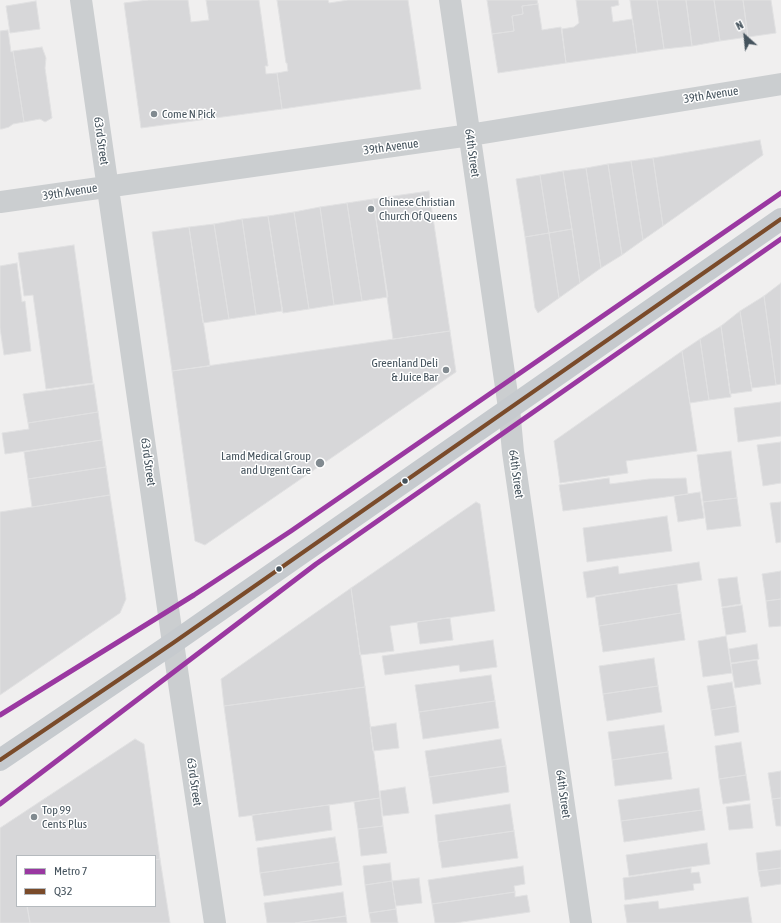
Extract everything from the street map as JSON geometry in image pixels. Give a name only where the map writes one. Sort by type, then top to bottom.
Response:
[{"type":"main road","points":[[0,760],[173,642],[781,219]]},
{"type":"street","name":"63rd Street","points":[[81,0],[215,923]]},
{"type":"street","name":"64th Street","points":[[450,0],[581,923]]},
{"type":"street","name":"39th Avenue","points":[[0,202],[470,135],[781,84]]},
{"type":"building","points":[[148,0],[188,0],[191,22],[209,20],[206,0],[259,0],[268,66],[265,66],[266,74],[277,73],[282,109],[141,128],[124,3]]},
{"type":"building","points":[[277,0],[328,0],[329,3],[348,0],[408,0],[421,89],[282,109],[277,73],[288,71]]},
{"type":"building","points":[[487,0],[537,0],[538,4],[522,6],[523,14],[512,16],[514,31],[492,34]]},
{"type":"building","points":[[576,0],[618,0],[619,5],[611,7],[613,22],[632,19],[637,53],[566,63],[562,29],[574,27],[579,23]]},
{"type":"building","points":[[630,0],[657,0],[664,49],[637,53]]},
{"type":"building","points":[[657,0],[686,0],[692,46],[664,49]]},
{"type":"building","points":[[686,0],[714,0],[720,41],[692,46]]},
{"type":"building","points":[[714,0],[743,0],[748,37],[720,41]]},
{"type":"building","points":[[743,0],[771,0],[776,33],[748,37]]},
{"type":"building","points":[[36,1],[40,29],[10,33],[6,6]]},
{"type":"building","points":[[538,4],[542,30],[561,27],[566,63],[498,73],[492,34],[514,31],[512,16],[523,14],[522,6]]},
{"type":"building","points":[[8,30],[11,52],[13,51],[24,122],[0,129],[0,31]]},
{"type":"building","points":[[42,47],[46,58],[45,68],[52,118],[45,122],[40,119],[24,122],[13,51]]},
{"type":"building","points":[[760,140],[763,155],[663,226],[653,158]]},
{"type":"building","points":[[653,158],[663,226],[643,240],[631,161]]},
{"type":"building","points":[[631,161],[643,240],[622,255],[608,164]]},
{"type":"building","points":[[608,164],[622,255],[601,268],[586,168]]},
{"type":"building","points":[[586,168],[601,268],[580,283],[563,171]]},
{"type":"building","points":[[563,171],[572,229],[549,233],[540,175]]},
{"type":"building","points":[[540,175],[549,233],[525,237],[516,179]]},
{"type":"building","points":[[429,191],[450,331],[393,339],[373,199]]},
{"type":"building","points":[[373,199],[388,297],[362,301],[347,203]]},
{"type":"building","points":[[347,203],[362,301],[334,305],[320,207]]},
{"type":"building","points":[[320,207],[334,305],[309,309],[294,212]]},
{"type":"building","points":[[294,212],[309,309],[283,313],[268,216]]},
{"type":"building","points":[[268,216],[282,311],[256,315],[242,219]]},
{"type":"building","points":[[242,219],[256,315],[229,319],[214,224]]},
{"type":"building","points":[[214,224],[229,319],[203,323],[189,227]]},
{"type":"building","points":[[189,227],[210,366],[172,371],[152,232]]},
{"type":"building","points":[[572,229],[580,283],[559,298],[549,233]]},
{"type":"building","points":[[549,233],[559,298],[538,313],[535,308],[525,237]]},
{"type":"building","points":[[74,245],[93,383],[46,389],[33,295],[24,296],[18,253]]},
{"type":"building","points":[[17,263],[22,302],[25,301],[31,351],[4,355],[0,328],[0,266]]},
{"type":"building","points":[[781,283],[781,384],[776,385],[764,296]]},
{"type":"building","points":[[764,296],[776,385],[752,388],[740,311]]},
{"type":"building","points":[[740,311],[752,391],[730,394],[721,326]]},
{"type":"building","points":[[721,326],[731,397],[709,400],[700,339]]},
{"type":"building","points":[[450,331],[456,372],[205,545],[195,541],[172,371]]},
{"type":"building","points":[[700,339],[709,400],[690,403],[682,351]]},
{"type":"building","points":[[682,351],[697,451],[626,461],[628,473],[560,483],[554,441]]},
{"type":"building","points":[[94,384],[98,412],[28,423],[23,394]]},
{"type":"building","points":[[781,402],[781,436],[738,442],[734,408]]},
{"type":"building","points":[[98,412],[102,440],[5,454],[2,433],[29,429],[28,423]]},
{"type":"building","points":[[102,440],[106,467],[28,479],[24,452]]},
{"type":"building","points":[[781,442],[781,483],[763,486],[757,445]]},
{"type":"building","points":[[731,451],[737,498],[703,502],[697,455]]},
{"type":"building","points":[[106,467],[110,495],[32,507],[28,479]]},
{"type":"building","points":[[609,478],[610,484],[649,479],[686,478],[688,494],[563,511],[559,485]]},
{"type":"building","points":[[700,492],[704,518],[678,522],[674,496]]},
{"type":"building","points":[[110,495],[126,599],[120,613],[0,695],[0,512]]},
{"type":"building","points":[[737,498],[741,526],[707,530],[703,502]]},
{"type":"building","points":[[476,502],[480,504],[495,611],[390,626],[394,651],[360,655],[351,588]]},
{"type":"building","points":[[781,502],[781,542],[776,543],[770,503]]},
{"type":"building","points":[[667,516],[672,551],[587,562],[583,528]]},
{"type":"building","points":[[699,562],[702,580],[587,598],[583,572],[618,566],[619,574]]},
{"type":"building","points":[[781,571],[781,599],[766,601],[762,574]]},
{"type":"building","points":[[737,577],[741,604],[722,607],[718,579]]},
{"type":"building","points":[[677,584],[681,613],[599,626],[595,596]]},
{"type":"building","points":[[351,588],[365,687],[224,706],[221,679]]},
{"type":"building","points":[[781,599],[781,626],[769,627],[766,601]]},
{"type":"building","points":[[742,605],[746,632],[726,635],[722,608]]},
{"type":"building","points":[[681,613],[685,640],[603,652],[599,626]]},
{"type":"building","points":[[450,618],[453,640],[420,644],[417,622]]},
{"type":"building","points":[[726,636],[732,673],[703,677],[698,641]]},
{"type":"building","points":[[493,640],[497,667],[460,672],[459,665],[385,675],[382,656]]},
{"type":"building","points":[[757,644],[759,659],[731,663],[729,649]]},
{"type":"building","points":[[654,658],[658,686],[603,694],[599,666]]},
{"type":"building","points":[[757,660],[761,684],[735,688],[731,664]]},
{"type":"building","points":[[491,675],[495,701],[419,712],[415,685]]},
{"type":"building","points":[[732,682],[736,706],[711,710],[707,686]]},
{"type":"building","points":[[658,686],[662,712],[607,721],[603,694]]},
{"type":"building","points":[[365,687],[380,798],[239,817],[224,706]]},
{"type":"building","points":[[495,701],[499,728],[423,739],[419,712]]},
{"type":"building","points":[[736,706],[739,732],[715,736],[711,710]]},
{"type":"building","points":[[396,723],[399,748],[373,751],[370,727]]},
{"type":"building","points":[[664,725],[668,752],[612,760],[608,732]]},
{"type":"building","points":[[135,739],[144,744],[160,859],[156,860],[156,855],[16,855],[16,907],[27,907],[30,923],[0,923],[0,828]]},
{"type":"building","points":[[501,739],[506,766],[429,777],[425,751]]},
{"type":"building","points":[[741,742],[746,775],[719,779],[715,746]]},
{"type":"building","points":[[668,752],[672,779],[615,786],[612,760]]},
{"type":"building","points":[[506,766],[509,792],[433,804],[429,777]]},
{"type":"building","points":[[781,771],[781,798],[772,799],[768,773]]},
{"type":"building","points":[[746,775],[750,800],[723,804],[719,779]]},
{"type":"building","points":[[405,787],[409,813],[383,816],[380,791]]},
{"type":"building","points":[[699,788],[702,810],[621,821],[618,800]]},
{"type":"building","points":[[380,798],[383,826],[358,829],[354,802]]},
{"type":"building","points":[[781,798],[781,826],[776,826],[772,799]]},
{"type":"building","points":[[510,804],[514,831],[438,842],[435,815]]},
{"type":"building","points":[[750,804],[753,828],[729,830],[726,807]]},
{"type":"building","points":[[329,805],[332,830],[256,841],[252,815]]},
{"type":"building","points":[[702,810],[705,830],[624,842],[621,821]]},
{"type":"building","points":[[383,826],[387,853],[361,856],[358,829]]},
{"type":"building","points":[[514,831],[518,858],[442,868],[438,842]]},
{"type":"building","points":[[335,837],[339,862],[260,873],[257,848]]},
{"type":"building","points":[[707,843],[710,864],[629,876],[626,855]]},
{"type":"building","points":[[781,850],[781,868],[758,871],[756,853]]},
{"type":"building","points":[[160,859],[170,923],[30,923],[27,907],[156,907],[156,860]]},
{"type":"building","points":[[339,862],[342,885],[264,896],[260,873]]},
{"type":"building","points":[[390,863],[392,881],[365,885],[363,866]]},
{"type":"building","points":[[523,866],[525,884],[514,886],[515,892],[432,904],[428,880]]},
{"type":"building","points":[[691,868],[691,873],[699,872],[701,883],[693,884],[694,890],[625,900],[623,878]]},
{"type":"building","points":[[781,868],[781,884],[761,887],[758,871]]},
{"type":"building","points":[[419,878],[422,903],[396,906],[392,881]]},
{"type":"building","points":[[392,881],[396,909],[369,913],[365,885]]},
{"type":"building","points":[[343,892],[346,916],[295,923],[267,923],[264,903]]},
{"type":"building","points":[[515,892],[515,897],[527,895],[530,912],[455,923],[435,923],[432,904]]},
{"type":"building","points":[[748,897],[752,923],[627,923],[624,905],[658,901],[659,909]]},
{"type":"building","points":[[396,909],[398,923],[371,923],[369,913]]},
{"type":"building","points":[[346,916],[347,923],[295,923]]},
{"type":"metro line","name":"7","points":[[0,715],[194,595],[291,531],[781,193]]},
{"type":"metro line","name":"7","points":[[0,804],[316,564],[781,239]]},
{"type":"transit line","name":"Q32","points":[[0,760],[173,643],[781,219]]},
{"type":"place","name":"Come N Pick","points":[[154,114]]},
{"type":"place","name":"Chinese Christian Church Of Queens","points":[[371,209]]},
{"type":"place","name":"Greenland Deli & Juice Bar","points":[[446,370]]},
{"type":"place","name":"Lamd Medical Group and Urgent Care","points":[[320,463]]},
{"type":"place","name":"Top 99 Cents Plus","points":[[34,817]]}]
